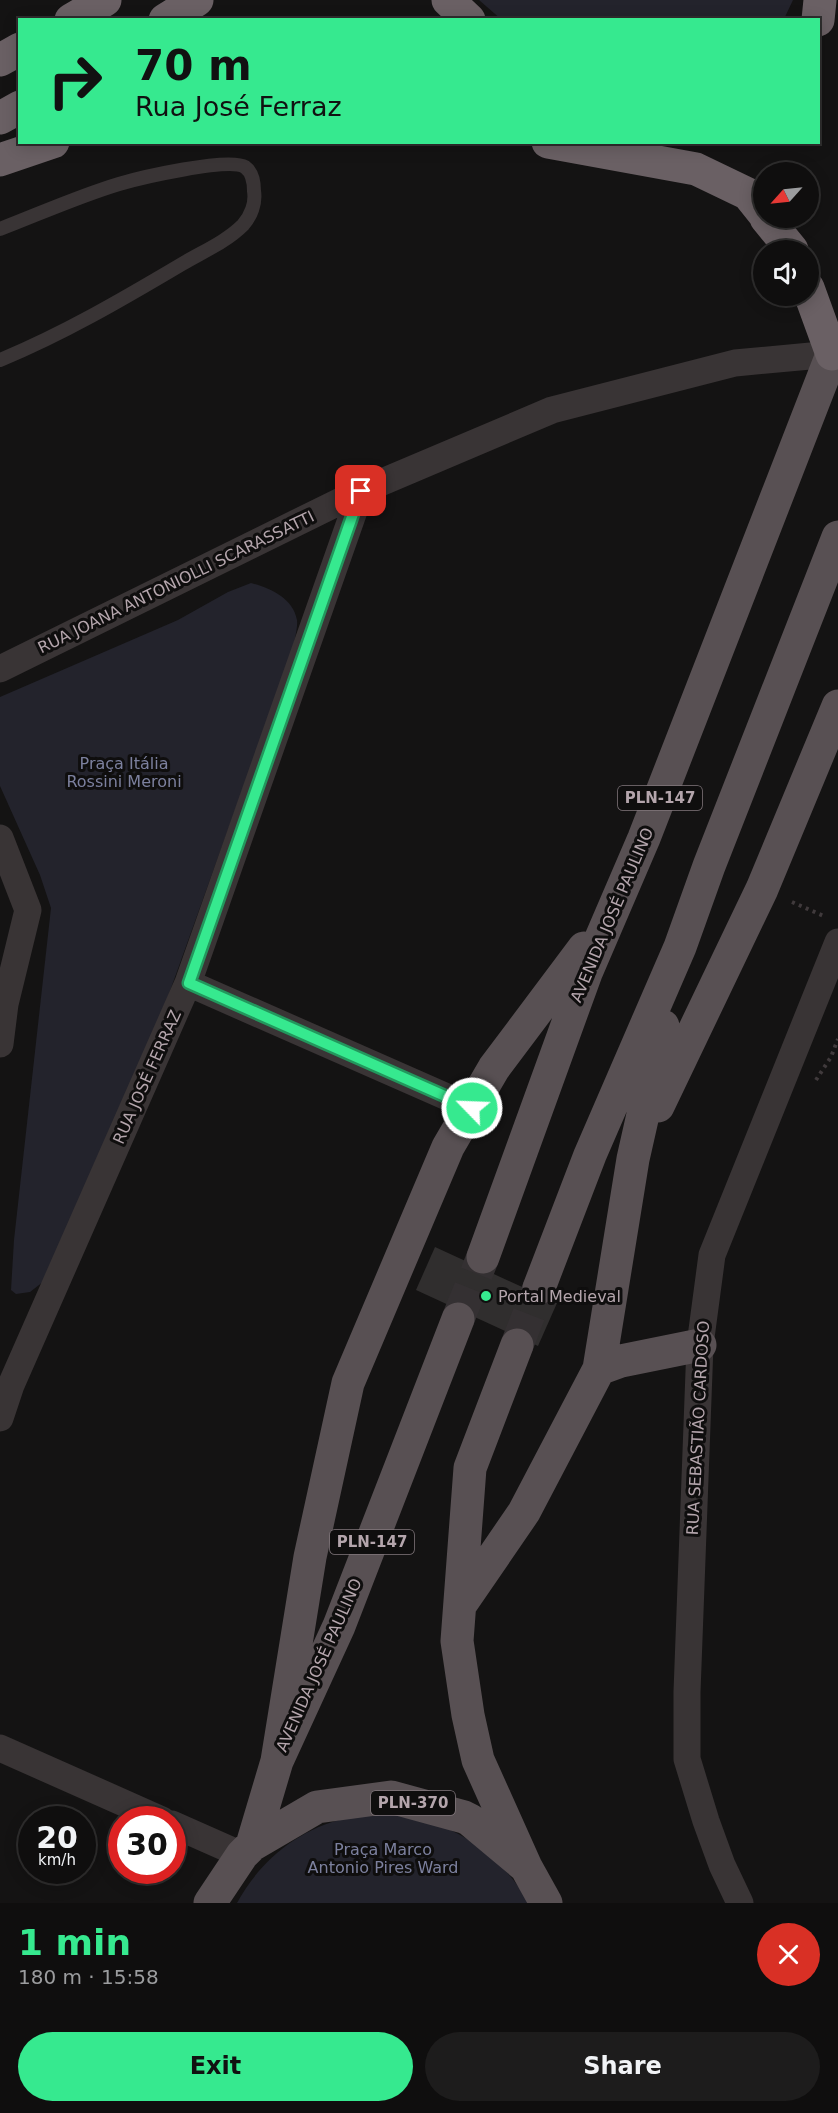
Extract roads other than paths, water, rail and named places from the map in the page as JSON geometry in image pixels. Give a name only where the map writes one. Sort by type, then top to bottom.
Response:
[{"type":"highway","points":[[74,18],[105,0]]},
{"type":"highway","points":[[168,18],[197,0]]},
{"type":"highway","points":[[448,0],[467,18]]},
{"type":"highway","points":[[818,18],[820,0]]},
{"type":"highway","points":[[0,60],[18,50]]},
{"type":"highway","points":[[0,118],[18,108]]},
{"type":"highway","points":[[0,160],[47,144]]},
{"type":"highway","points":[[559,144],[696,169],[748,194],[753,200]]},
{"type":"highway","points":[[775,228],[784,240]]},
{"type":"highway","points":[[816,306],[835,347]]},
{"type":"main road","name":"AVENIDA JOSÉ PAULINO","points":[[483,1257],[586,973],[644,838],[835,347]]},
{"type":"main road","points":[[539,1288],[590,1155],[680,947],[709,866],[838,537]]},
{"type":"main road","points":[[633,1159],[762,889],[838,706]]},
{"type":"main road","points":[[277,1761],[310,1557],[348,1383],[448,1147],[494,1068],[612,911]]},
{"type":"main road","points":[[461,1604],[524,1512],[599,1369],[633,1159],[680,947]]},
{"type":"main road","name":"AVENIDA JOSÉ PAULINO","points":[[247,1850],[277,1761],[339,1626],[458,1319]]},
{"type":"main road","points":[[517,1345],[470,1468],[457,1641],[468,1715],[478,1760],[526,1867]]},
{"type":"main road","points":[[599,1369],[621,1361],[700,1345]]},
{"type":"main road","name":"PLN-370","points":[[210,1903],[247,1850],[317,1807],[391,1797],[464,1816],[526,1867],[546,1903]]},
{"type":"street","name":"RUA JOANA ANTONIOLLI SCARASSATTI","points":[[0,669],[361,491],[552,410],[735,363],[835,347]]},
{"type":"street","name":"RUA JOSÉ FERRAZ","points":[[0,1418],[6,1379],[189,983],[361,491]]},
{"type":"street","points":[[0,838],[28,910],[2,1005],[0,1044]]},
{"type":"street","name":"RUA SEBASTIÃO CARDOSO","points":[[740,1903],[722,1865],[687,1759],[687,1692],[700,1345],[712,1256],[838,942]]},
{"type":"street","points":[[189,983],[472,1108]]},
{"type":"street","points":[[0,1748],[130,1806]]},
{"type":"street","points":[[186,1829],[247,1850]]},
{"type":"lane","points":[[0,230],[120,184],[200,167],[233,164],[244,166],[250,172],[253,180],[255,194],[253,207],[244,224],[228,237],[134,292],[28,348],[0,360]]},
{"type":"tunnel","points":[[458,1319],[483,1257]]},
{"type":"tunnel","points":[[517,1345],[539,1288]]},
{"type":"place","name":"Portal Medieval","points":[[486,1296]]},
{"type":"park label","name":"Praça Itália Rossini Meroni","points":[[124,772]]},
{"type":"park label","name":"Praça Marco Antonio Pires Ward","points":[[383,1858]]}]
